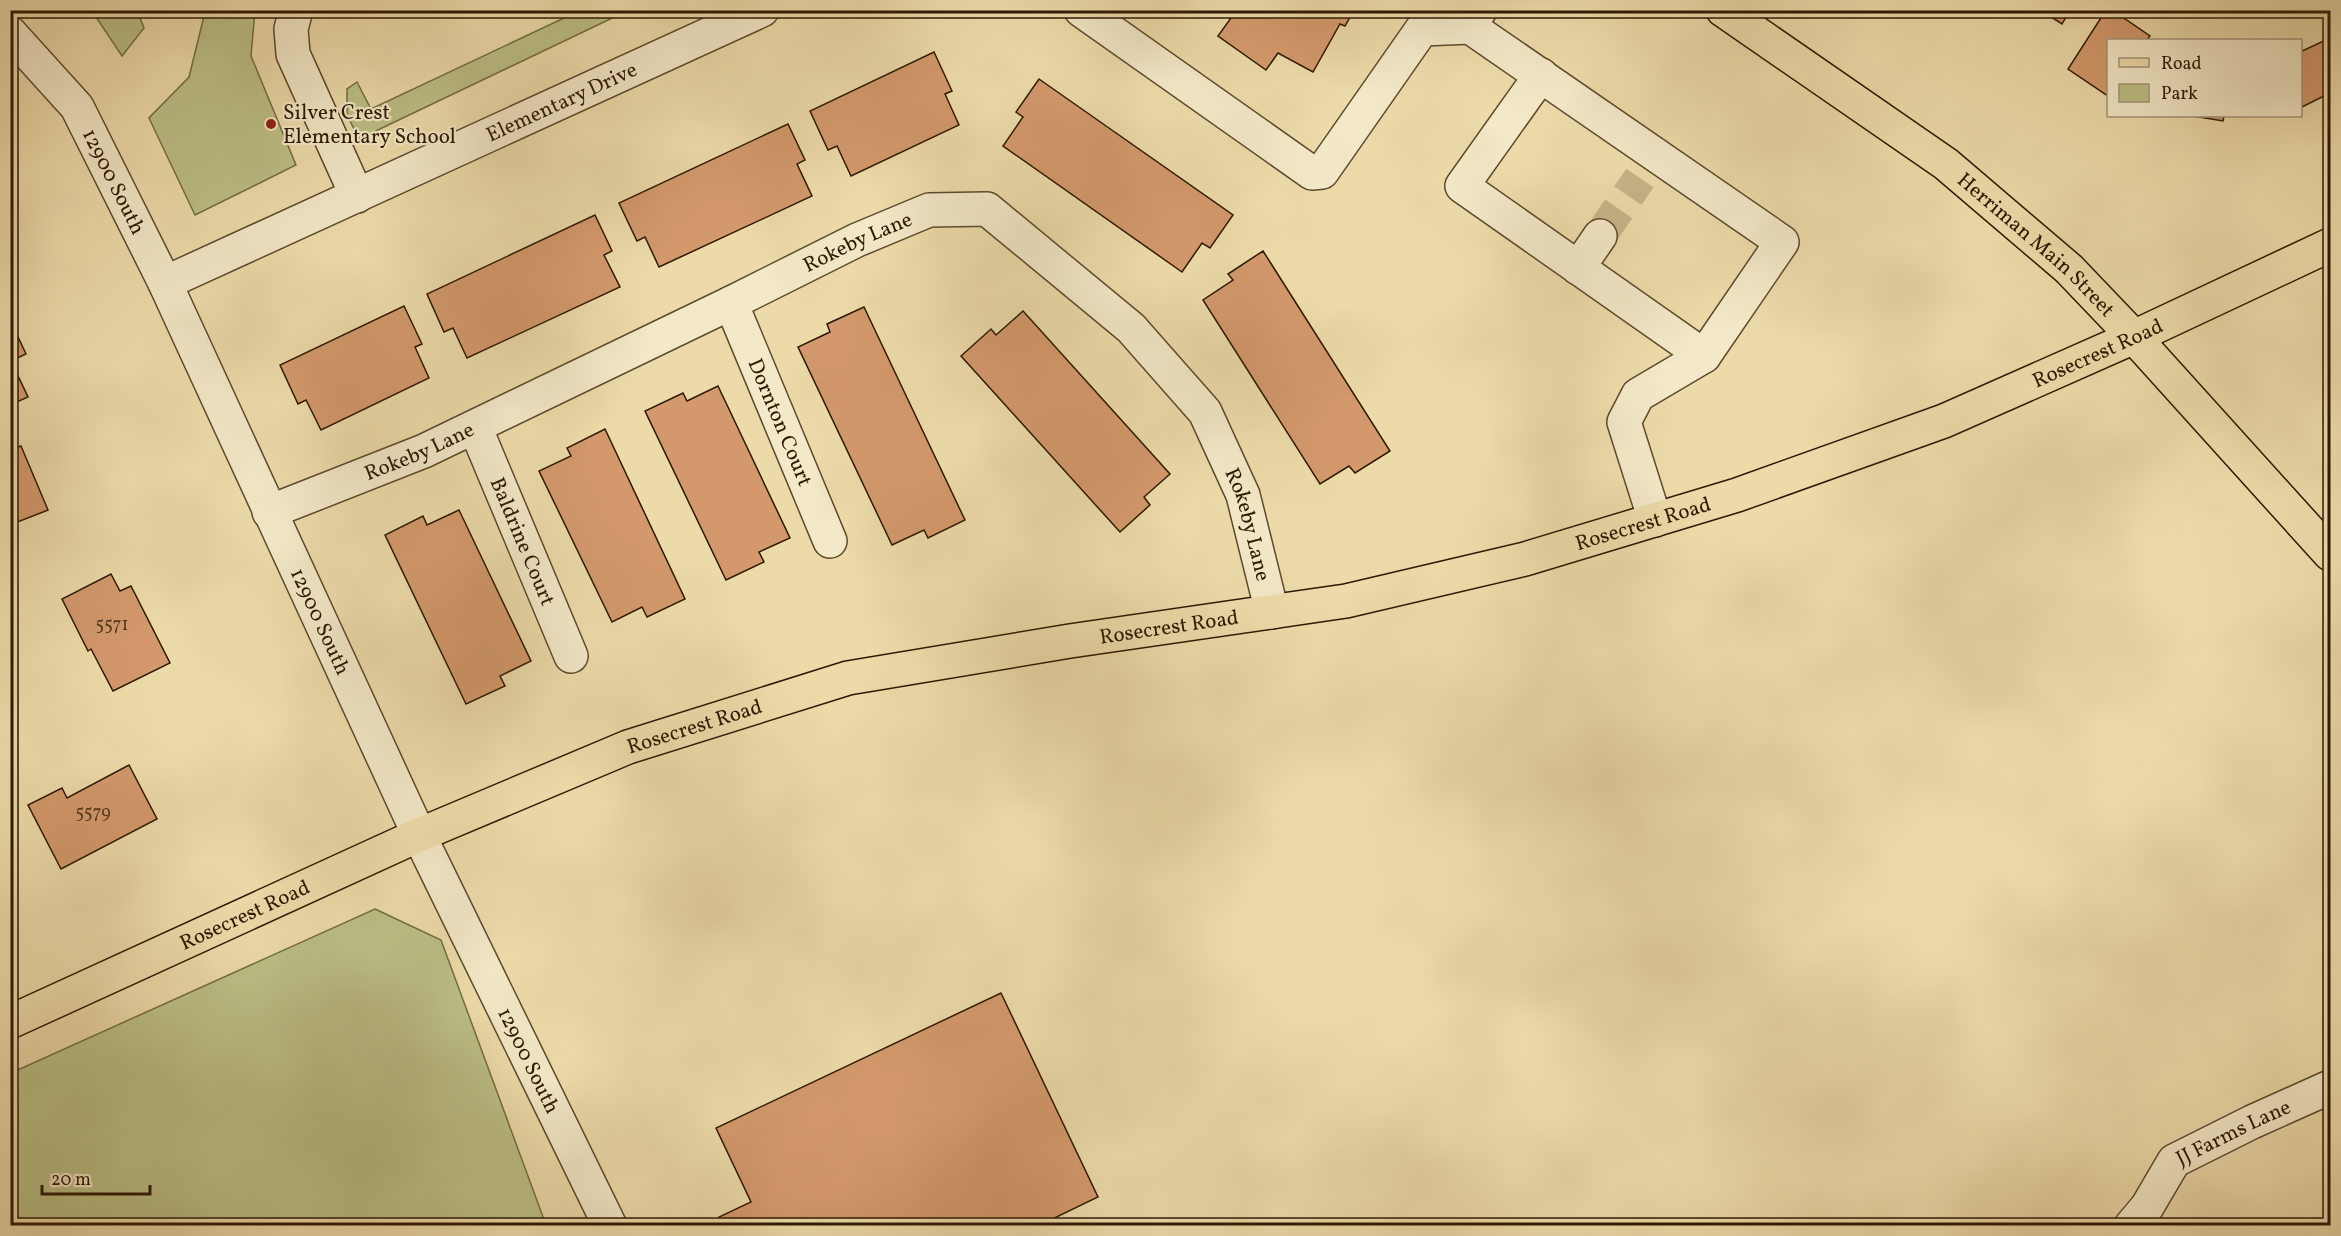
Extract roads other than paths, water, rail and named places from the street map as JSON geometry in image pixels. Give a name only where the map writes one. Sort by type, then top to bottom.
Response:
[{"type":"main road","name":"Herriman Main Street","points":[[1724,10],[1946,164],[2068,269],[2134,337],[2331,554]]},
{"type":"main road","name":"Rosecrest Road","points":[[10,1022],[419,835],[628,747],[848,678],[1070,641],[1346,601],[1525,559],[1737,495],[1944,421],[2134,337],[2331,245]]},
{"type":"street","points":[[296,10],[291,29],[293,54],[357,196]]},
{"type":"street","name":"Elementary Drive","points":[[165,283],[762,10]]},
{"type":"street","points":[[1081,10],[1312,173],[1317,174],[1322,172],[1422,30],[1475,19],[1648,167],[1782,243],[1704,356],[1638,395],[1624,422],[1655,520]]},
{"type":"street","name":"12900 South","points":[[10,33],[77,107],[165,283],[419,835],[610,1226]]},
{"type":"street","points":[[1541,75],[1462,186],[1704,356]]},
{"type":"street","name":"Rokeby Lane","points":[[269,512],[424,451],[856,240],[929,210],[987,208],[1131,328],[1205,412],[1243,495],[1272,612]]},
{"type":"street","points":[[1578,268],[1600,237]]},
{"type":"street","name":"Dornton Court","points":[[731,303],[830,542]]},
{"type":"street","name":"Baldrine Court","points":[[475,427],[571,656]]},
{"type":"street","name":"JJ Farms Lane","points":[[2132,1226],[2147,1207],[2174,1161],[2252,1122],[2331,1087]]},
{"type":"tunnel","points":[[1600,236],[1640,178]]},
{"type":"place","name":"Silver Crest Elementary School","points":[[271,124]]}]
